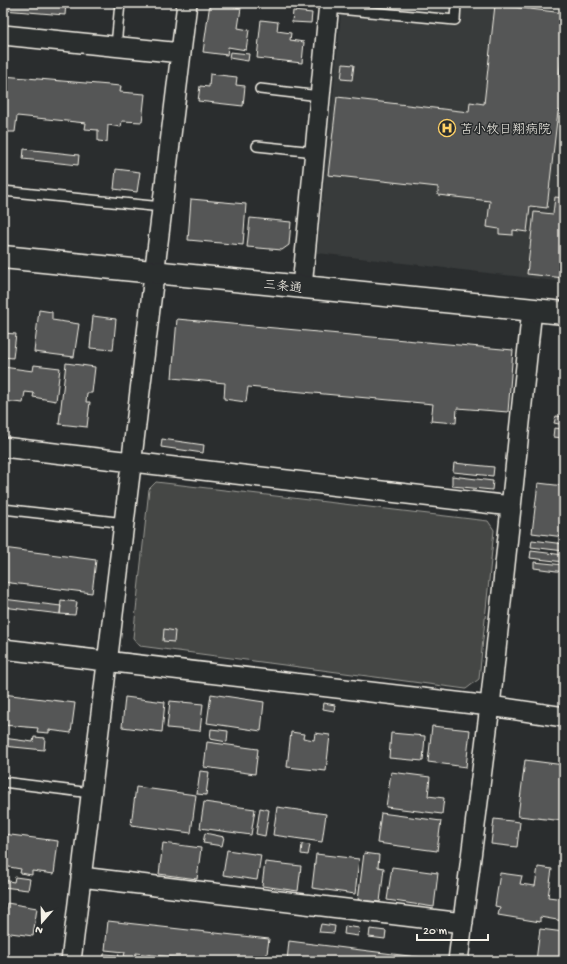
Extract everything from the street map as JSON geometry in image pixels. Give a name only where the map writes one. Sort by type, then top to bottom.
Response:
[{"type":"street","points":[[72,961],[187,3]]},
{"type":"street","points":[[302,287],[329,5]]},
{"type":"street","points":[[3,35],[181,53]]},
{"type":"street","name":"三条通","points":[[3,257],[564,313]]},
{"type":"street","points":[[458,961],[490,706],[532,310]]},
{"type":"street","points":[[3,447],[511,506]]},
{"type":"street","points":[[3,649],[490,706],[564,717]]},
{"type":"street","points":[[81,877],[463,923]]},
{"type":"lane","points":[[116,46],[120,3]]},
{"type":"lane","points":[[329,5],[455,20],[456,3]]},
{"type":"lane","points":[[260,89],[320,96]]},
{"type":"lane","points":[[257,146],[315,152]]},
{"type":"lane","points":[[3,191],[162,207]]},
{"type":"lane","points":[[3,509],[125,523]]},
{"type":"lane","points":[[3,782],[91,793]]},
{"type":"shaded area","name":"苫小牧日翔病院","points":[[342,3],[564,3],[564,282],[317,253]]},
{"type":"shaded area","points":[[156,482],[488,521],[494,530],[479,679],[466,689],[140,646],[133,638],[149,489]]},
{"type":"building","points":[[3,3],[66,3],[65,15],[3,10]]},
{"type":"building","points":[[210,3],[241,8],[238,28],[249,30],[246,50],[228,47],[227,55],[203,52]]},
{"type":"building","points":[[495,5],[564,13],[564,38],[559,77],[564,78],[564,111],[558,111],[547,208],[530,206],[527,232],[513,230],[513,235],[499,234],[499,229],[487,227],[490,201],[438,195],[438,187],[328,175],[337,97],[469,112],[470,102],[484,104]]},
{"type":"building","points":[[293,11],[312,13],[311,23],[292,22]]},
{"type":"building","points":[[261,20],[278,22],[277,31],[291,33],[290,40],[304,42],[302,63],[257,58]]},
{"type":"building","points":[[230,52],[249,54],[248,61],[229,58]]},
{"type":"building","points":[[343,64],[354,65],[352,80],[341,79]]},
{"type":"building","points":[[210,74],[237,77],[236,85],[245,86],[243,106],[198,101],[200,86],[209,87]]},
{"type":"building","points":[[3,76],[121,86],[120,92],[145,94],[142,122],[122,121],[121,127],[108,125],[107,142],[98,141],[98,130],[85,129],[86,123],[17,116],[15,132],[6,132],[7,116],[3,116]]},
{"type":"building","points":[[24,149],[79,155],[78,165],[23,159]]},
{"type":"building","points":[[116,169],[140,172],[137,192],[114,189]]},
{"type":"building","points":[[555,197],[564,198],[564,278],[527,274],[534,212],[553,214]]},
{"type":"building","points":[[191,199],[246,204],[243,245],[188,240]]},
{"type":"building","points":[[250,218],[291,222],[289,245],[282,250],[247,247]]},
{"type":"building","points":[[39,310],[52,312],[52,320],[79,324],[74,357],[34,352]]},
{"type":"building","points":[[93,316],[116,319],[113,350],[90,348]]},
{"type":"building","points":[[177,319],[513,350],[508,412],[457,408],[456,423],[431,421],[433,404],[248,387],[246,402],[224,399],[225,383],[172,378]]},
{"type":"building","points":[[3,333],[16,334],[13,358],[3,357]]},
{"type":"building","points":[[66,363],[95,367],[92,393],[87,393],[86,402],[90,402],[87,427],[59,424]]},
{"type":"building","points":[[34,365],[60,368],[56,401],[33,397],[34,393],[25,392],[23,403],[3,401],[3,367],[33,371]]},
{"type":"building","points":[[556,416],[564,417],[564,425],[554,423]]},
{"type":"building","points":[[554,428],[564,429],[564,438],[553,437]]},
{"type":"building","points":[[162,439],[204,445],[203,453],[161,447]]},
{"type":"building","points":[[454,463],[494,467],[493,476],[453,472]]},
{"type":"building","points":[[452,476],[493,481],[492,490],[452,486]]},
{"type":"building","points":[[538,483],[564,486],[564,537],[532,533]]},
{"type":"building","points":[[532,540],[564,544],[564,551],[531,547]]},
{"type":"building","points":[[3,548],[96,560],[92,593],[3,582]]},
{"type":"building","points":[[531,551],[564,555],[564,562],[530,558]]},
{"type":"building","points":[[534,562],[564,565],[564,572],[534,568]]},
{"type":"building","points":[[3,599],[61,606],[60,614],[3,607]]},
{"type":"building","points":[[61,600],[77,602],[75,615],[60,614]]},
{"type":"building","points":[[164,629],[175,631],[174,642],[163,641]]},
{"type":"building","points":[[3,694],[75,703],[71,733],[49,730],[49,733],[37,732],[38,728],[3,725]]},
{"type":"building","points":[[211,694],[264,702],[261,731],[207,723]]},
{"type":"building","points":[[125,697],[165,702],[162,732],[122,727]]},
{"type":"building","points":[[170,701],[203,704],[200,731],[167,728]]},
{"type":"building","points":[[324,703],[335,705],[334,711],[323,709]]},
{"type":"building","points":[[432,726],[470,730],[466,767],[428,762]]},
{"type":"building","points":[[211,729],[228,731],[227,742],[210,739]]},
{"type":"building","points":[[291,732],[304,734],[303,738],[314,740],[315,733],[330,735],[326,771],[287,767]]},
{"type":"building","points":[[391,733],[425,736],[423,761],[389,758]]},
{"type":"building","points":[[34,737],[45,738],[44,750],[3,746],[3,738],[33,742]]},
{"type":"building","points":[[207,742],[258,749],[255,774],[204,767]]},
{"type":"building","points":[[525,760],[564,765],[564,821],[518,816]]},
{"type":"building","points":[[200,771],[209,772],[206,795],[197,794]]},
{"type":"building","points":[[391,772],[430,777],[428,796],[444,798],[442,814],[386,807]]},
{"type":"building","points":[[136,787],[196,795],[191,833],[131,825]]},
{"type":"building","points":[[204,802],[255,809],[251,835],[200,828]]},
{"type":"building","points":[[277,807],[326,814],[322,842],[273,835]]},
{"type":"building","points":[[260,808],[269,810],[265,836],[256,834]]},
{"type":"building","points":[[381,813],[441,821],[437,851],[377,843]]},
{"type":"building","points":[[494,819],[520,822],[517,847],[491,844]]},
{"type":"building","points":[[205,833],[224,837],[222,846],[203,843]]},
{"type":"building","points":[[3,834],[58,841],[54,874],[32,871],[32,875],[20,873],[21,869],[3,866]]},
{"type":"building","points":[[163,843],[201,848],[197,879],[159,874]]},
{"type":"building","points":[[302,844],[310,845],[308,855],[301,854]]},
{"type":"building","points":[[227,850],[261,855],[257,880],[223,875]]},
{"type":"building","points":[[364,853],[379,855],[378,867],[384,868],[380,902],[358,900]]},
{"type":"building","points":[[316,854],[359,859],[355,894],[312,888]]},
{"type":"building","points":[[265,862],[301,866],[298,891],[262,886]]},
{"type":"building","points":[[392,867],[438,873],[434,907],[387,900]]},
{"type":"building","points":[[538,867],[552,869],[548,897],[564,899],[563,921],[540,917],[540,922],[498,915],[500,907],[495,906],[500,873],[522,876],[520,884],[535,886]]},
{"type":"building","points":[[15,877],[30,879],[28,890],[3,887],[3,880],[14,882]]},
{"type":"building","points":[[7,903],[37,908],[33,936],[3,932]]},
{"type":"building","points":[[108,921],[269,939],[266,961],[180,961],[180,958],[136,953],[135,959],[124,957],[125,952],[105,950]]},
{"type":"building","points":[[321,924],[335,926],[334,933],[319,932]]},
{"type":"building","points":[[345,926],[359,928],[358,936],[344,934]]},
{"type":"building","points":[[370,929],[386,931],[385,939],[369,937]]},
{"type":"building","points":[[540,929],[564,932],[564,961],[536,961]]},
{"type":"building","points":[[289,941],[433,959],[433,961],[287,961]]},
{"type":"building","points":[[104,954],[119,955],[118,961],[103,961]]},
{"type":"place","name":"苫小牧日翔病院","points":[[447,128]]}]
